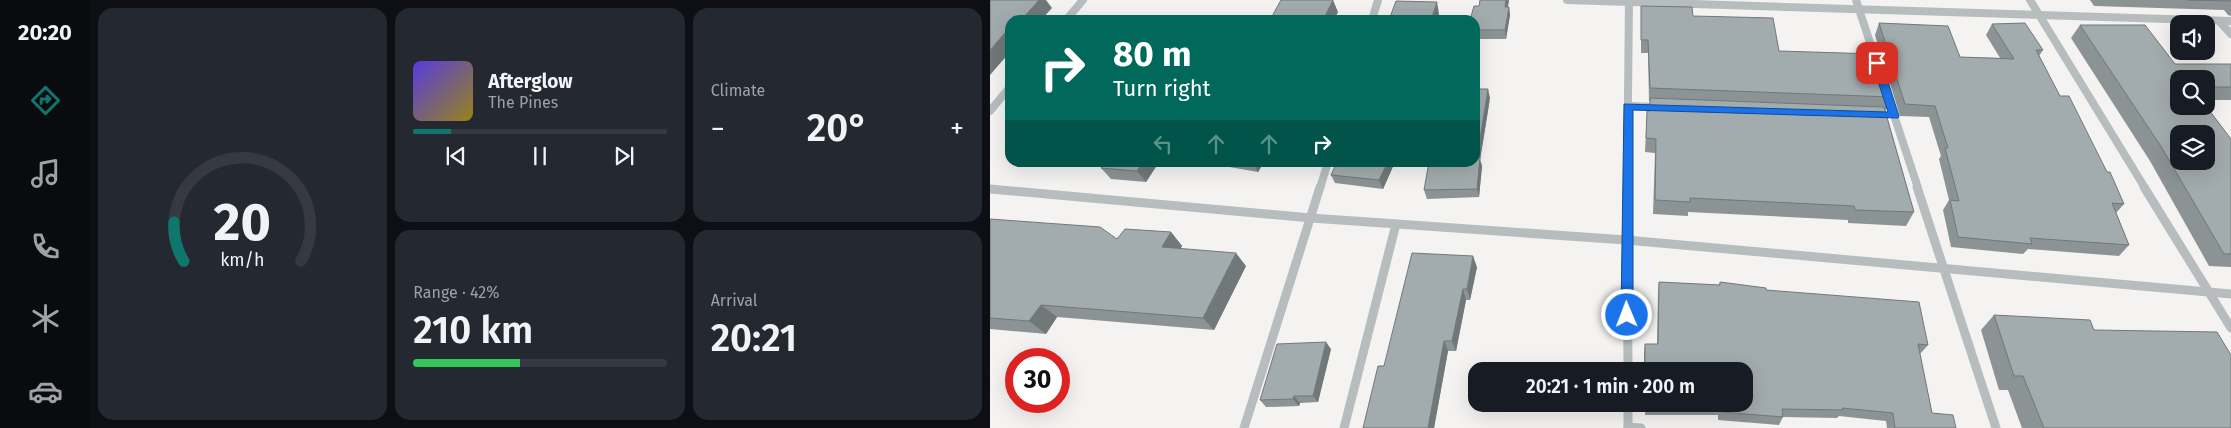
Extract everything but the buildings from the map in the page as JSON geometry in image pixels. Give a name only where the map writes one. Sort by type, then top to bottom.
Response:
[{"type":"street","points":[[1070,15],[1083,0]]},
{"type":"street","points":[[1374,15],[1378,0]]},
{"type":"street","points":[[1567,0],[2231,21]]},
{"type":"street","points":[[1856,0],[1996,428]]},
{"type":"street","points":[[2030,0],[2231,328]]},
{"type":"street","points":[[1628,362],[1626,240],[1629,2]]},
{"type":"street","points":[[2219,21],[2231,34]]},
{"type":"street","points":[[990,111],[1005,93]]},
{"type":"street","points":[[1628,106],[1667,108]]},
{"type":"street","points":[[1884,116],[1894,116]]},
{"type":"street","points":[[1244,428],[1326,167]]},
{"type":"street","points":[[990,189],[1311,218],[1626,240],[2231,294]]},
{"type":"street","points":[[1344,428],[1396,224]]},
{"type":"street","points":[[1628,412],[1628,427],[1641,428]]},
{"type":"route","points":[[1627,315],[1628,106],[1894,116],[1877,63]]}]
